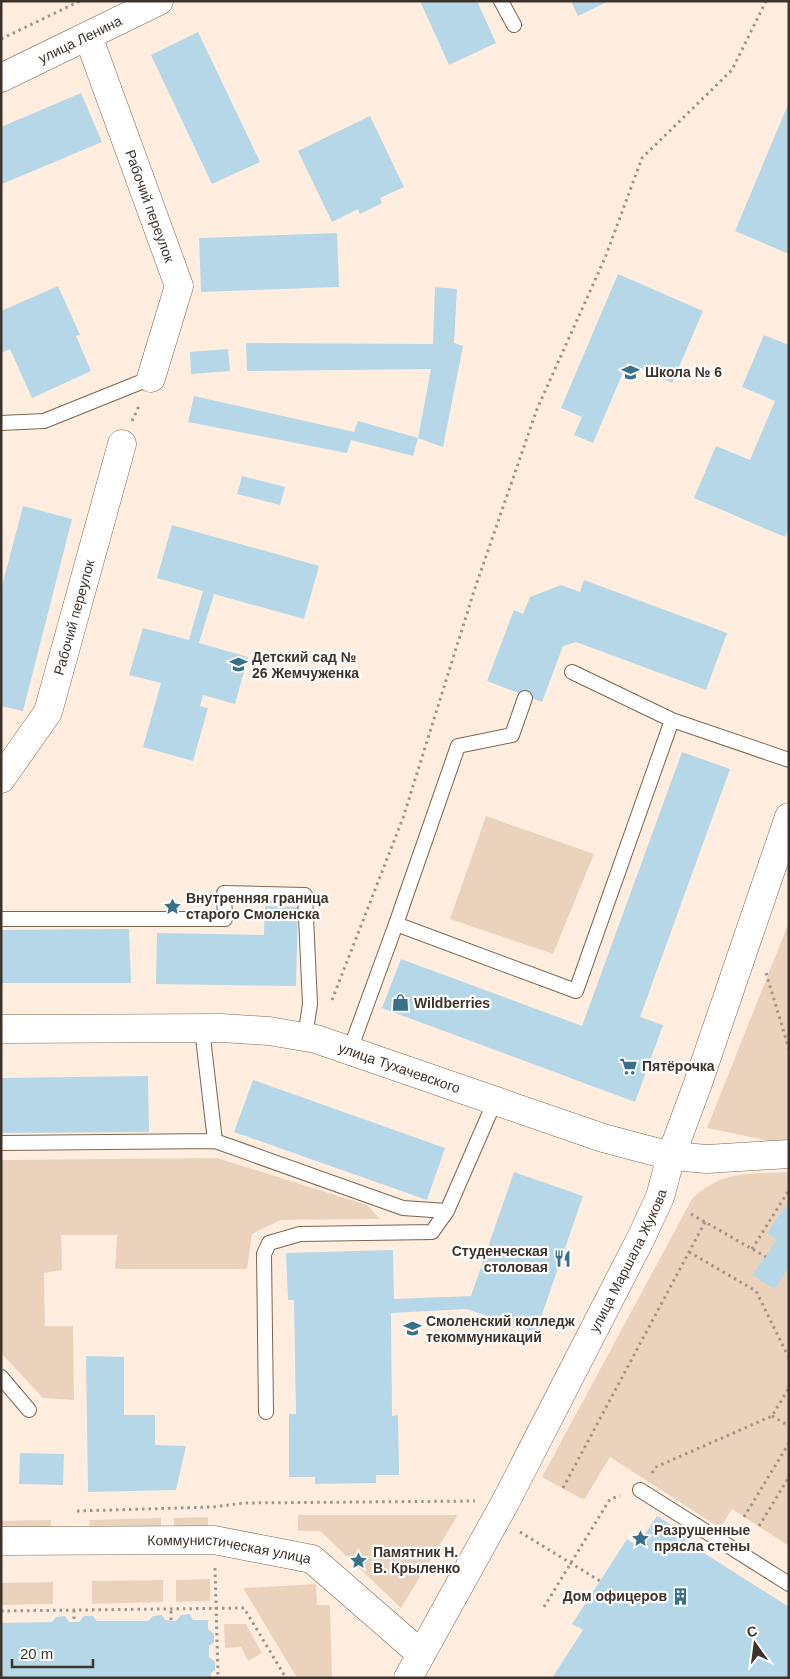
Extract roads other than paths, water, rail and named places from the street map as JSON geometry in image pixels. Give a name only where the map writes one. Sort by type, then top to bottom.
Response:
[{"type":"street","name":"улица Ленина","points":[[1,78],[159,1]]},
{"type":"street","name":"Рабочий переулок","points":[[88,36],[179,286],[152,378]]},
{"type":"street","name":"Рабочий переулок","points":[[1,779],[48,712],[122,444]]},
{"type":"street","name":"улица Маршала Жукова","points":[[408,1678],[506,1501],[642,1238],[660,1197],[672,1156],[789,817]]},
{"type":"street","name":"улица Тухачевского","points":[[1,1029],[269,1031],[316,1039],[602,1138],[672,1156],[706,1159],[789,1154]]},
{"type":"street","name":"Коммунистическая улица","points":[[1,1541],[214,1540],[312,1559],[421,1654]]},
{"type":"lane","points":[[501,1],[514,26]]},
{"type":"lane","points":[[1,423],[44,421],[152,378]]},
{"type":"lane","points":[[572,672],[672,720],[789,760]]},
{"type":"lane","points":[[350,1050],[458,746],[512,735],[525,698]]},
{"type":"lane","points":[[396,924],[576,991],[672,720]]},
{"type":"lane","points":[[1,919],[225,919],[224,894],[305,895],[310,1004],[305,1037]]},
{"type":"lane","points":[[202,1029],[215,1141]]},
{"type":"lane","points":[[266,1412],[264,1254],[269,1243],[300,1234],[432,1232],[447,1211],[495,1101]]},
{"type":"lane","points":[[1,1144],[215,1141],[403,1208],[447,1211]]},
{"type":"lane","points":[[1,1377],[29,1410]]},
{"type":"lane","points":[[640,1490],[789,1584]]},
{"type":"place","name":"Школа № 6","points":[[631,372]]},
{"type":"place","name":"Детский сад № 26 Жемчуженка","points":[[238,665]]},
{"type":"place","name":"Внутренняя граница старого Смоленска","points":[[172,906]]},
{"type":"place","name":"Wildberries","points":[[400,1003]]},
{"type":"place","name":"Пятёрочка","points":[[628,1066]]},
{"type":"place","name":"Студенческая столовая","points":[[562,1259]]},
{"type":"place","name":"Смоленский колледж текоммуникаций","points":[[412,1329]]},
{"type":"place","name":"Разрушенные прясла стены","points":[[640,1538]]},
{"type":"place","name":"Памятник Н. В. Крыленко","points":[[359,1560]]},
{"type":"place","name":"Дом офицеров","points":[[681,1596]]}]
